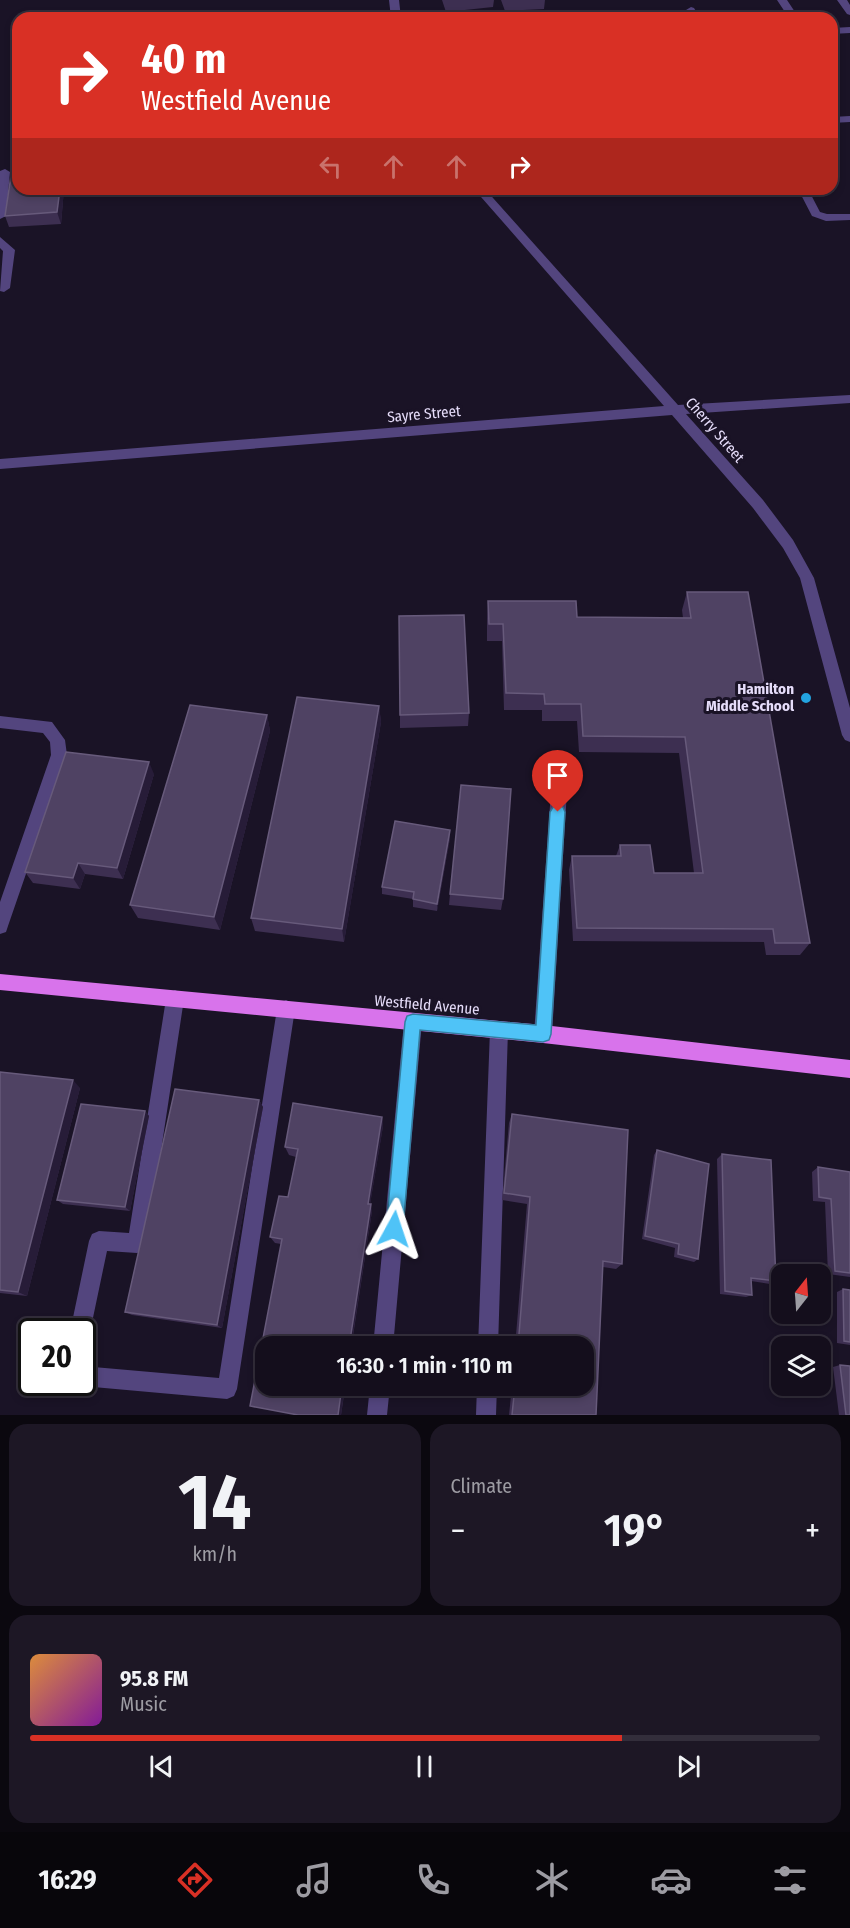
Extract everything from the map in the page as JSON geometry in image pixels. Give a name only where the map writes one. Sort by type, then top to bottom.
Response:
[{"type":"main road","name":"Westfield Avenue","points":[[0,982],[543,1034],[850,1069]]},
{"type":"street","points":[[842,0],[850,12]]},
{"type":"street","points":[[0,216],[3,172]]},
{"type":"street","name":"Cherry Street","points":[[484,195],[758,504],[788,544],[807,578],[850,735]]},
{"type":"street","points":[[806,195],[816,214],[826,218],[848,217]]},
{"type":"street","points":[[0,241],[9,250],[4,288]]},
{"type":"street","name":"Sayre Street","points":[[0,464],[676,410],[850,399]]},
{"type":"street","points":[[0,722],[47,727],[57,740],[59,755],[0,926]]},
{"type":"street","points":[[543,1034],[559,791]]},
{"type":"street","points":[[83,1318],[99,1241],[137,1243],[175,999]]},
{"type":"street","points":[[96,1377],[227,1389],[286,1010]]},
{"type":"street","points":[[385,1336],[413,1022]]},
{"type":"street","points":[[488,1336],[499,1030]]},
{"type":"street","points":[[377,1415],[379,1396]]},
{"type":"street","points":[[486,1415],[487,1396]]},
{"type":"building","points":[[11,176],[12,195],[59,195],[57,212],[5,216]]},
{"type":"building","points":[[687,592],[748,592],[810,943],[775,943],[773,929],[577,928],[572,856],[621,856],[620,845],[650,845],[654,873],[703,873],[685,737],[583,736],[581,704],[545,704],[544,694],[506,693],[503,624],[489,624],[488,601],[576,601],[577,617],[691,618]]},
{"type":"building","points":[[464,615],[469,713],[400,715],[399,616]]},
{"type":"building","points":[[297,697],[379,706],[342,929],[251,918]]},
{"type":"building","points":[[190,705],[267,715],[214,917],[130,905]]},
{"type":"building","points":[[66,752],[149,762],[117,868],[78,863],[73,878],[25,872]]},
{"type":"building","points":[[461,785],[511,789],[503,899],[450,894]]},
{"type":"building","points":[[395,821],[450,830],[437,904],[413,899],[414,892],[382,887]]},
{"type":"building","points":[[0,1072],[73,1080],[18,1292],[0,1290]]},
{"type":"building","points":[[175,1089],[259,1100],[217,1325],[125,1312]]},
{"type":"building","points":[[293,1103],[382,1117],[351,1336],[263,1336],[282,1239],[270,1237],[279,1196],[288,1197],[298,1149],[285,1147]]},
{"type":"building","points":[[81,1104],[145,1111],[125,1207],[57,1200]]},
{"type":"building","points":[[512,1114],[628,1130],[622,1264],[603,1261],[596,1415],[512,1415],[514,1396],[594,1396],[594,1336],[519,1336],[530,1197],[504,1193]]},
{"type":"building","points":[[657,1150],[709,1164],[698,1259],[678,1254],[679,1244],[645,1236]]},
{"type":"building","points":[[722,1154],[771,1160],[775,1264],[771,1264],[771,1280],[751,1278],[752,1295],[725,1291]]},
{"type":"building","points":[[818,1167],[850,1172],[850,1273],[835,1271],[831,1199],[819,1197]]},
{"type":"building","points":[[843,1289],[850,1290],[850,1342],[844,1341]]},
{"type":"building","points":[[840,1365],[850,1366],[850,1415],[846,1415]]},
{"type":"building","points":[[255,1380],[255,1396],[341,1396],[338,1415],[298,1415],[250,1406]]},
{"type":"place","name":"Hamilton Middle School","points":[[806,698]]},
{"type":"route","points":[[394,1229],[413,1022],[543,1034],[558,812]]}]
